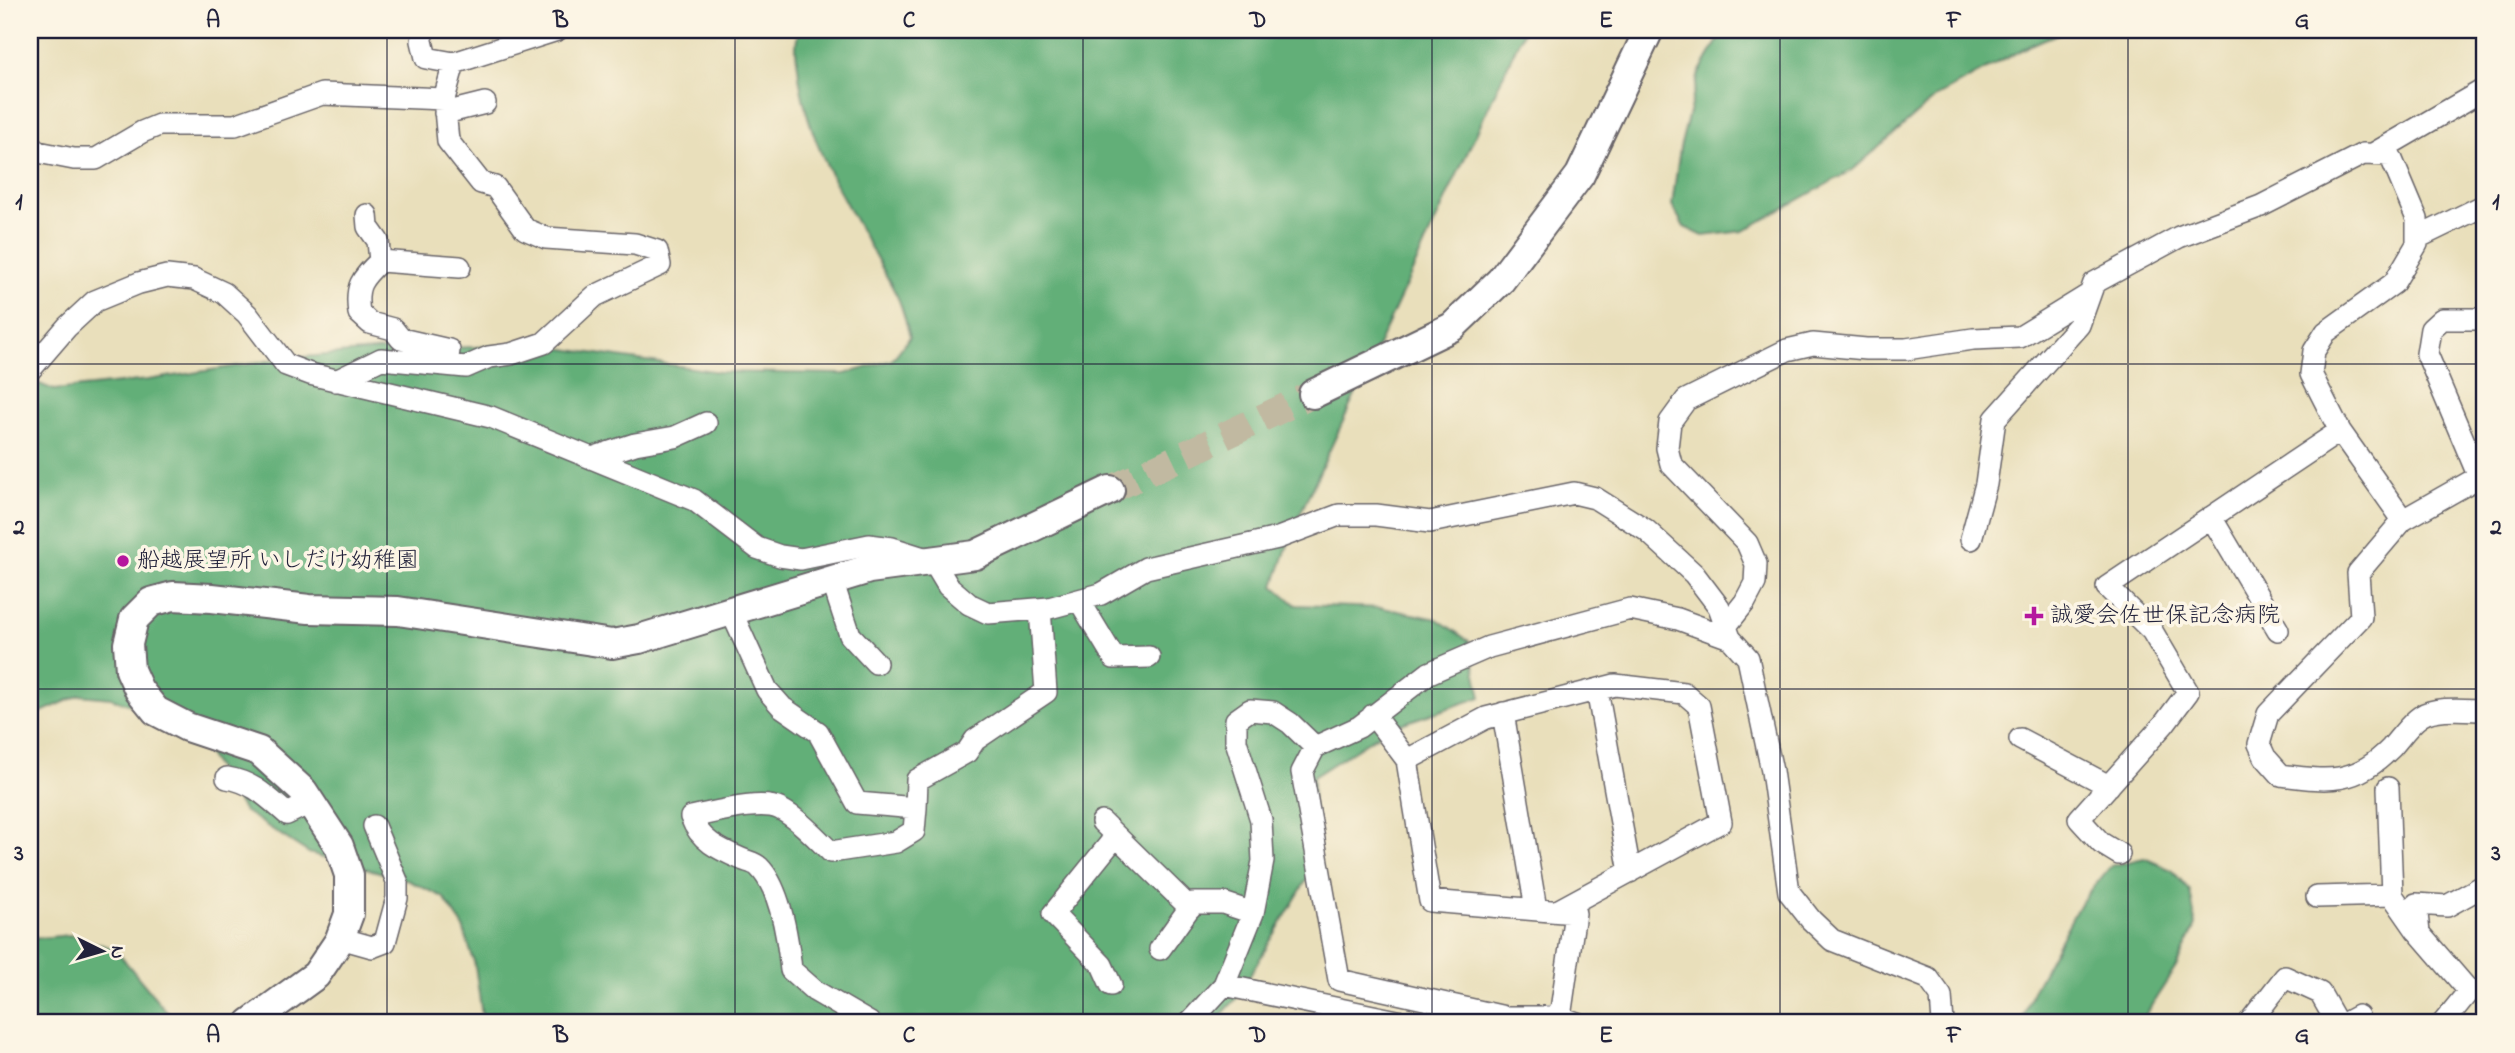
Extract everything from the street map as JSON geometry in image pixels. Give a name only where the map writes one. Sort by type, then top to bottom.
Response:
[{"type":"street","points":[[422,41],[426,58],[454,63],[557,30]]},
{"type":"street","points":[[1313,394],[1452,327],[1501,280],[1580,175],[1649,30]]},
{"type":"street","points":[[336,381],[381,359],[466,367],[489,357],[512,354],[544,343],[594,296],[660,265],[657,251],[635,244],[546,238],[525,229],[495,187],[481,183],[448,141],[445,106],[454,63]]},
{"type":"street","points":[[2373,155],[2485,89]]},
{"type":"street","points":[[30,146],[37,152],[74,159],[96,159],[159,125],[235,125],[321,94],[445,106],[485,103]]},
{"type":"street","points":[[1971,539],[1986,484],[1995,419],[2079,325],[2094,283],[2179,237],[2261,206],[2363,154],[2390,155],[2417,219],[2417,244],[2393,283],[2326,332],[2314,351],[2311,374],[2340,430],[2403,520]]},
{"type":"street","points":[[2417,238],[2485,205]]},
{"type":"street","points":[[367,215],[368,227],[378,241],[380,261]]},
{"type":"street","points":[[447,365],[449,350],[401,340],[393,329],[370,323],[359,313],[357,296],[363,277],[380,261],[460,267]]},
{"type":"street","points":[[30,370],[67,327],[95,301],[139,282],[167,276],[194,279],[224,293],[247,314],[286,365],[336,381],[491,417],[694,500],[757,548],[779,556],[800,559],[869,545],[891,548],[933,561],[948,586],[969,604],[988,612],[1040,609],[1101,594],[1146,568],[1278,538],[1339,515],[1377,515],[1430,523],[1574,493],[1595,498],[1646,530],[1694,574],[1719,607],[1728,632],[1748,658],[1772,771],[1789,892],[1811,920],[1832,940],[1928,978],[1941,996],[1943,1023]]},
{"type":"street","points":[[1728,632],[1755,583],[1756,564],[1747,543],[1671,464],[1667,448],[1670,422],[1686,400],[1787,350],[1813,344],[1866,349],[1906,349],[1973,339],[2020,337],[2090,294]]},
{"type":"street","points":[[2485,319],[2442,319],[2431,329],[2427,354],[2482,477],[2403,520],[2358,573],[2361,617],[2268,714],[2259,744],[2265,757],[2281,775],[2313,779],[2349,777],[2374,765],[2422,715],[2448,709],[2485,710]]},
{"type":"street","points":[[592,458],[635,444],[675,437],[706,423]]},
{"type":"street","points":[[2119,854],[2101,843],[2079,819],[2164,724],[2188,692],[2152,631],[2107,587],[2340,430]]},
{"type":"street","points":[[250,1023],[316,975],[340,938],[349,914],[349,874],[340,846],[303,792],[259,751],[187,727],[156,711],[139,690],[130,670],[128,644],[134,619],[150,602],[173,596],[309,609],[398,611],[612,644],[639,639],[869,569],[975,555],[1110,490]]},
{"type":"street","points":[[2211,517],[2278,630]]},
{"type":"street","points":[[832,580],[850,635],[876,663]]},
{"type":"street","points":[[1079,600],[1114,658],[1149,657]]},
{"type":"street","points":[[870,1023],[815,991],[791,970],[774,890],[758,866],[715,848],[696,830],[691,817],[754,806],[777,807],[799,822],[831,852],[896,842],[914,831],[917,780],[967,752],[975,740],[1045,692],[1040,609]]},
{"type":"street","points":[[1373,716],[1407,760],[1430,901],[1575,913],[1568,1020],[1504,1017],[1339,980],[1302,772],[1315,747],[1359,727],[1373,716],[1429,673],[1489,647],[1630,609],[1728,632]]},
{"type":"street","points":[[732,611],[767,690],[782,707],[818,732],[857,803],[916,808]]},
{"type":"street","points":[[1407,760],[1486,718],[1615,685],[1684,692],[1699,706],[1721,822],[1557,911]]},
{"type":"street","points":[[1597,690],[1630,872]]},
{"type":"street","points":[[1189,1023],[1224,985],[1253,913],[1263,860],[1261,820],[1236,741],[1236,720],[1250,710],[1273,712],[1290,723],[1315,747]]},
{"type":"street","points":[[1503,713],[1535,909]]},
{"type":"street","points":[[2020,739],[2109,786]]},
{"type":"street","points":[[227,778],[242,780],[257,787],[286,814],[310,803]]},
{"type":"street","points":[[2388,789],[2392,895],[2419,933],[2477,994],[2448,1021]]},
{"type":"street","points":[[340,938],[372,947],[385,942],[397,898],[397,881],[374,826]]},
{"type":"street","points":[[1111,985],[1102,965],[1053,914],[1109,829],[1190,908]]},
{"type":"street","points":[[2419,933],[2416,904],[2447,906],[2485,885]]},
{"type":"street","points":[[2317,897],[2392,895]]},
{"type":"street","points":[[1160,949],[1193,903],[1223,903],[1253,913]]},
{"type":"street","points":[[2249,1023],[2285,977],[2320,993],[2337,1023]]},
{"type":"street","points":[[1224,985],[1407,1023]]},
{"type":"green space","points":[[800,30],[1524,30],[1294,527],[1274,586],[1296,605],[1383,608],[1437,619],[1469,641],[1481,697],[1389,728],[1313,777],[1313,869],[1236,999],[1214,1023],[483,1023],[475,965],[462,924],[443,897],[405,879],[309,853],[244,811],[197,737],[169,718],[111,698],[80,695],[30,717],[30,380],[54,390],[148,380],[281,359],[384,350],[537,345],[720,372],[845,374],[892,360],[910,337],[897,296],[836,185],[811,127],[797,57],[796,43]]},
{"type":"green space","points":[[1724,30],[2067,30],[2030,45],[1937,96],[1854,169],[1743,231],[1703,236],[1684,227],[1672,205],[1680,148],[1699,73]]},
{"type":"green space","points":[[2144,858],[2172,870],[2190,891],[2196,925],[2176,967],[2140,1023],[2021,1023],[2033,991],[2079,905],[2111,866]]},
{"type":"green space","points":[[70,935],[115,949],[176,1023],[30,1023],[30,939]]},
{"type":"tunnel","points":[[1110,490],[1313,394]]},
{"type":"place","name":"船越展望所 いしだけ幼稚園","points":[[123,561]]},
{"type":"place","name":"誠愛会佐世保記念病院","points":[[2034,616]]}]
